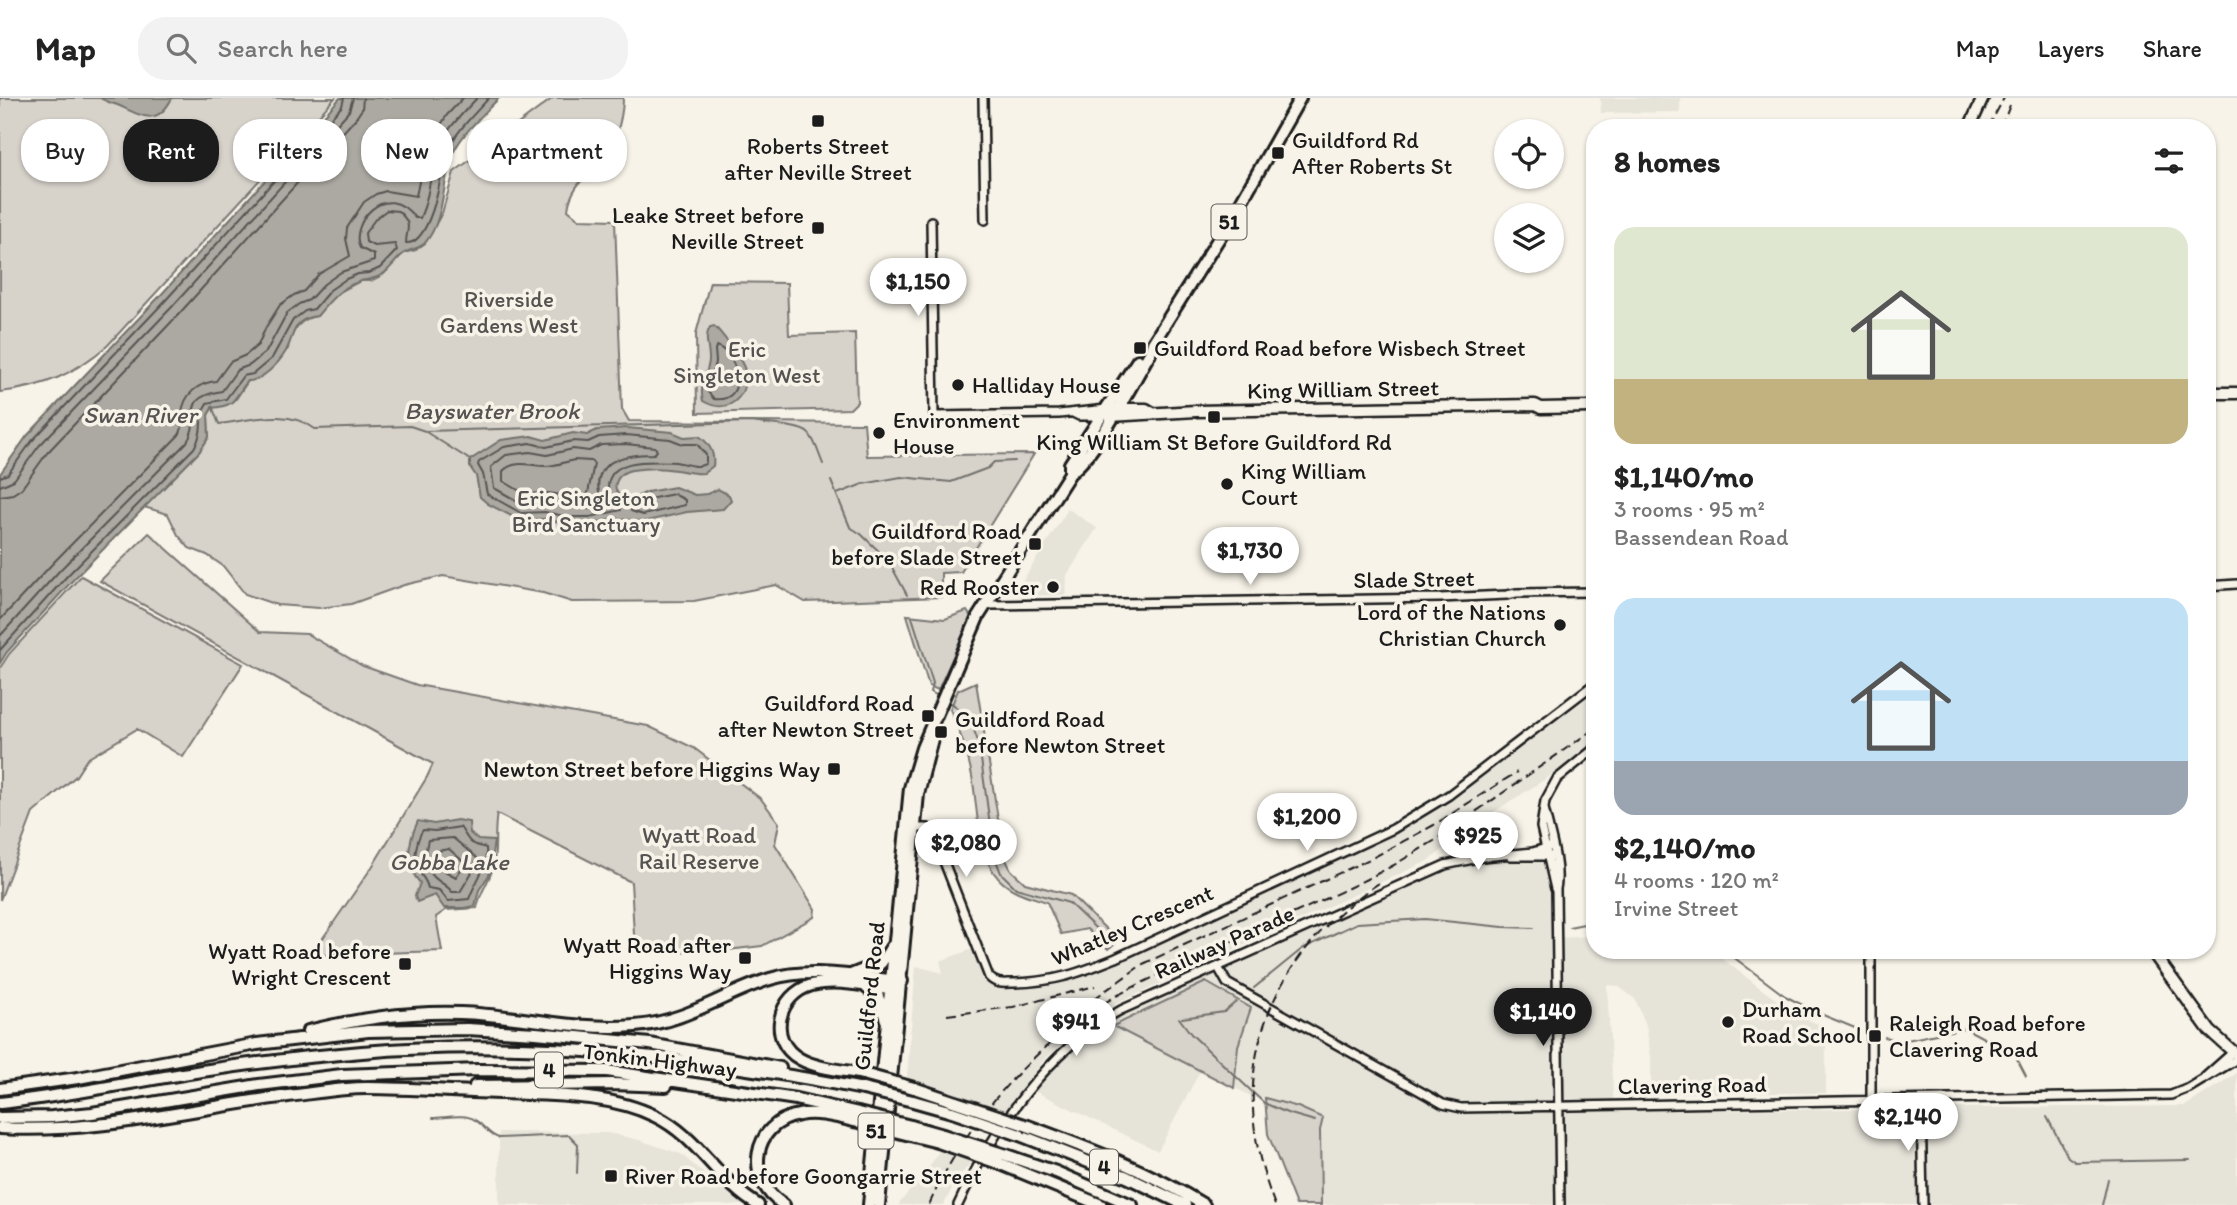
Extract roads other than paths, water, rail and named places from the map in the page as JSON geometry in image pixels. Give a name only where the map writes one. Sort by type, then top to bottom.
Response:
[{"type":"highway","name":"Guildford Road","points":[[1110,412],[1133,382],[1153,343],[1236,211],[1300,98]]},
{"type":"highway","name":"Guildford Road","points":[[879,1205],[911,828],[910,788],[922,748],[964,648],[987,603],[1070,473],[1079,467],[1144,350],[1153,343]]},
{"type":"highway","name":"Guildford Road","points":[[870,1200],[887,1023],[897,985],[897,933],[911,828]]},
{"type":"highway","points":[[845,976],[868,970],[883,961],[897,933]]},
{"type":"highway","points":[[257,1044],[364,1020],[445,1013],[589,1026],[644,1026],[685,1015],[770,979],[809,973],[897,985]]},
{"type":"highway","points":[[897,985],[815,984],[801,989],[785,1005],[779,1026],[781,1039],[798,1058],[816,1065],[914,1088],[954,1107]]},
{"type":"highway","points":[[861,986],[877,994],[887,1023]]},
{"type":"highway","name":"Tonkin Highway","points":[[0,1089],[56,1082],[257,1044],[368,1031],[467,1029],[650,1044],[797,1071],[822,1081]]},
{"type":"highway","name":"Tonkin Highway","points":[[0,1103],[50,1098],[223,1068],[362,1052],[441,1048],[590,1051],[675,1059],[822,1081],[954,1107],[1024,1130],[1185,1205]]},
{"type":"highway","name":"Tonkin Highway","points":[[0,1118],[52,1118],[259,1085],[342,1075],[478,1070],[607,1071],[796,1098],[940,1138],[1004,1160],[1056,1172],[1132,1205]]},
{"type":"highway","points":[[386,1089],[601,1084],[728,1089]]},
{"type":"highway","points":[[0,1128],[39,1130],[115,1124],[221,1105],[365,1088],[572,1096],[607,1101],[653,1115],[689,1139],[737,1189],[758,1205]]},
{"type":"highway","points":[[784,1205],[767,1191],[760,1179],[757,1161],[768,1133],[776,1125],[799,1115],[859,1117]]},
{"type":"highway","points":[[1024,1130],[1145,1172],[1204,1205]]},
{"type":"highway","points":[[1004,1160],[1101,1205]]},
{"type":"highway","points":[[863,1205],[870,1200]]},
{"type":"main road","points":[[1973,119],[1983,98]]},
{"type":"main road","points":[[1133,382],[1131,400],[1138,408]]},
{"type":"main road","points":[[2216,393],[2237,393]]},
{"type":"main road","name":"King William Street","points":[[1110,412],[1146,415],[1151,412],[1586,405]]},
{"type":"main road","name":"King William Street","points":[[1110,412],[1138,408],[1151,412]]},
{"type":"main road","points":[[2157,959],[2191,1008],[2218,1040],[2236,1055]]},
{"type":"street","points":[[983,98],[985,220]]},
{"type":"street","name":"King William Street","points":[[931,221],[934,415],[1072,413],[1079,416],[1110,412]]},
{"type":"street","points":[[2216,585],[2237,584]]},
{"type":"street","name":"Slade Street","points":[[987,603],[1507,596],[1527,598],[1586,594]]},
{"type":"street","name":"Whatley Crescent","points":[[911,828],[928,828],[932,831],[989,977],[999,983],[1042,982],[1073,975],[1128,953],[1393,829],[1449,796],[1586,690]]},
{"type":"street","points":[[1560,1205],[1556,889],[1544,808],[1549,791],[1558,779],[1586,756]]},
{"type":"street","name":"Railway Parade","points":[[958,1205],[977,1165],[1037,1079],[1095,1024],[1445,865],[1483,857],[1508,855],[1516,858],[1551,852]]},
{"type":"street","points":[[1871,959],[1871,1101]]},
{"type":"street","name":"Clavering Road","points":[[1218,967],[1227,983],[1443,1104],[1461,1108],[2171,1095],[2189,1088],[2210,1070],[2236,1055]]},
{"type":"street","points":[[1921,1101],[1923,1205]]},
{"type":"water","points":[[100,98],[172,98],[161,113],[149,117]]},
{"type":"water","name":"Swan River","points":[[340,98],[499,98],[479,119],[467,119],[467,133],[453,153],[453,119],[361,119],[361,182],[446,182],[439,215],[431,235],[419,247],[404,253],[380,276],[346,288],[317,316],[303,320],[275,366],[259,378],[248,381],[230,403],[212,408],[208,415],[209,437],[199,452],[73,580],[0,663],[0,474],[27,436],[264,182],[347,182],[347,119],[321,119]]},
{"type":"water","points":[[714,326],[737,354],[745,371],[743,389],[734,402],[728,405],[712,405],[703,401],[702,396],[709,361],[707,336],[710,327]]},
{"type":"water","points":[[627,428],[672,432],[684,437],[699,436],[711,449],[713,466],[704,473],[654,468],[626,472],[617,480],[616,485],[618,494],[623,498],[630,500],[647,492],[675,487],[695,495],[718,489],[729,495],[731,500],[723,509],[687,512],[643,522],[613,518],[591,525],[545,519],[519,520],[480,497],[470,460],[501,440],[531,436],[545,440],[573,433],[587,435],[597,430]]},
{"type":"water","name":"Gobba Lake","points":[[457,820],[469,822],[470,833],[478,840],[494,841],[489,875],[479,890],[475,906],[444,908],[435,895],[417,902],[415,896],[420,883],[412,869],[409,853],[418,821],[434,824]]},
{"type":"waterway","name":"Bayswater Brook","points":[[212,406],[219,424],[281,417],[293,419],[315,429],[410,426],[425,431],[752,422],[804,430],[813,439],[823,464]]},
{"type":"waterway","points":[[426,432],[470,460]]},
{"type":"waterway","points":[[837,494],[863,484],[901,477],[951,482],[988,468],[994,462],[1015,461]]},
{"type":"waterway","name":"Bayswater Brook","points":[[831,481],[850,527],[888,560],[907,595]]},
{"type":"waterway","name":"Bayswater Brook","points":[[912,617],[933,683],[931,692],[936,695]]},
{"type":"waterway","name":"Bayswater Brook","points":[[952,703],[971,722],[979,744],[994,855],[1001,873],[1016,888],[1069,903],[1111,943]]},
{"type":"waterway","points":[[1254,988],[1302,949],[1357,923],[1425,919],[1534,928]]},
{"type":"waterway","points":[[1569,927],[1586,924]]},
{"type":"waterway","points":[[1736,959],[1785,996],[1855,1028]]},
{"type":"waterway","points":[[1182,1018],[1224,1012],[1236,1002]]},
{"type":"waterway","points":[[1179,1018],[1191,1034],[1264,1103],[1315,1121]]},
{"type":"waterway","points":[[1885,1037],[1902,1041],[1965,1028],[1989,1041],[1993,1039],[2013,1051],[2026,1076]]},
{"type":"waterway","points":[[2047,1117],[2068,1157],[2075,1162],[2190,1160]]},
{"type":"waterway","points":[[433,1118],[471,1118],[499,1138],[569,1135],[578,1144],[577,1173]]},
{"type":"waterway","points":[[2102,1205],[2108,1179]]},
{"type":"railway","points":[[1993,119],[2004,98]]},
{"type":"railway","points":[[2005,119],[2010,105]]},
{"type":"railway","points":[[929,1205],[960,1147],[978,1120],[1021,1071],[1069,1027],[1096,1008],[1143,982],[1394,865],[1434,841],[1586,735]]},
{"type":"railway","points":[[1081,1008],[1143,964],[1374,857],[1434,825],[1517,772]]},
{"type":"railway","points":[[1275,1205],[1260,1157],[1253,1110],[1255,1065],[1265,1022],[1283,982],[1309,945],[1342,911],[1382,881]]},
{"type":"railway","points":[[947,1015],[1013,1007],[1095,986]]},
{"type":"place","name":"Roberts Street after Neville Street","points":[[818,121]]},
{"type":"place","name":"Guildford Rd After Roberts St","points":[[1278,153]]},
{"type":"place","name":"Leake Street before Neville Street","points":[[818,228]]},
{"type":"place","name":"Guildford Road before Wisbech Street","points":[[1140,348]]},
{"type":"place","name":"Halliday House","points":[[958,385]]},
{"type":"place","name":"King William St Before Guildford Rd","points":[[1214,417]]},
{"type":"place","name":"Environment House","points":[[879,433]]},
{"type":"place","name":"King William Court","points":[[1227,484]]},
{"type":"place","name":"Guildford Road before Slade Street","points":[[1035,544]]},
{"type":"place","name":"Red Rooster","points":[[1053,587]]},
{"type":"place","name":"Lord of the Nations Christian Church","points":[[1560,625]]},
{"type":"place","name":"Guildford Road after Newton Street","points":[[928,716]]},
{"type":"place","name":"Guildford Road before Newton Street","points":[[941,732]]},
{"type":"place","name":"Newton Street before Higgins Way","points":[[834,769]]},
{"type":"place","name":"Wyatt Road after Higgins Way","points":[[745,958]]},
{"type":"place","name":"Wyatt Road before Wright Crescent","points":[[405,964]]},
{"type":"place","name":"Durham Road School","points":[[1728,1022]]},
{"type":"place","name":"Raleigh Road before Clavering Road","points":[[1875,1036]]},
{"type":"place","name":"River Road before Goongarrie Street","points":[[611,1176]]},
{"type":"park label","name":"Riverside Gardens West","points":[[509,312]]},
{"type":"park label","name":"Eric Singleton West","points":[[747,362]]},
{"type":"park label","name":"Eric Singleton Bird Sanctuary","points":[[586,511]]},
{"type":"park label","name":"Wyatt Road Rail Reserve","points":[[699,848]]}]
